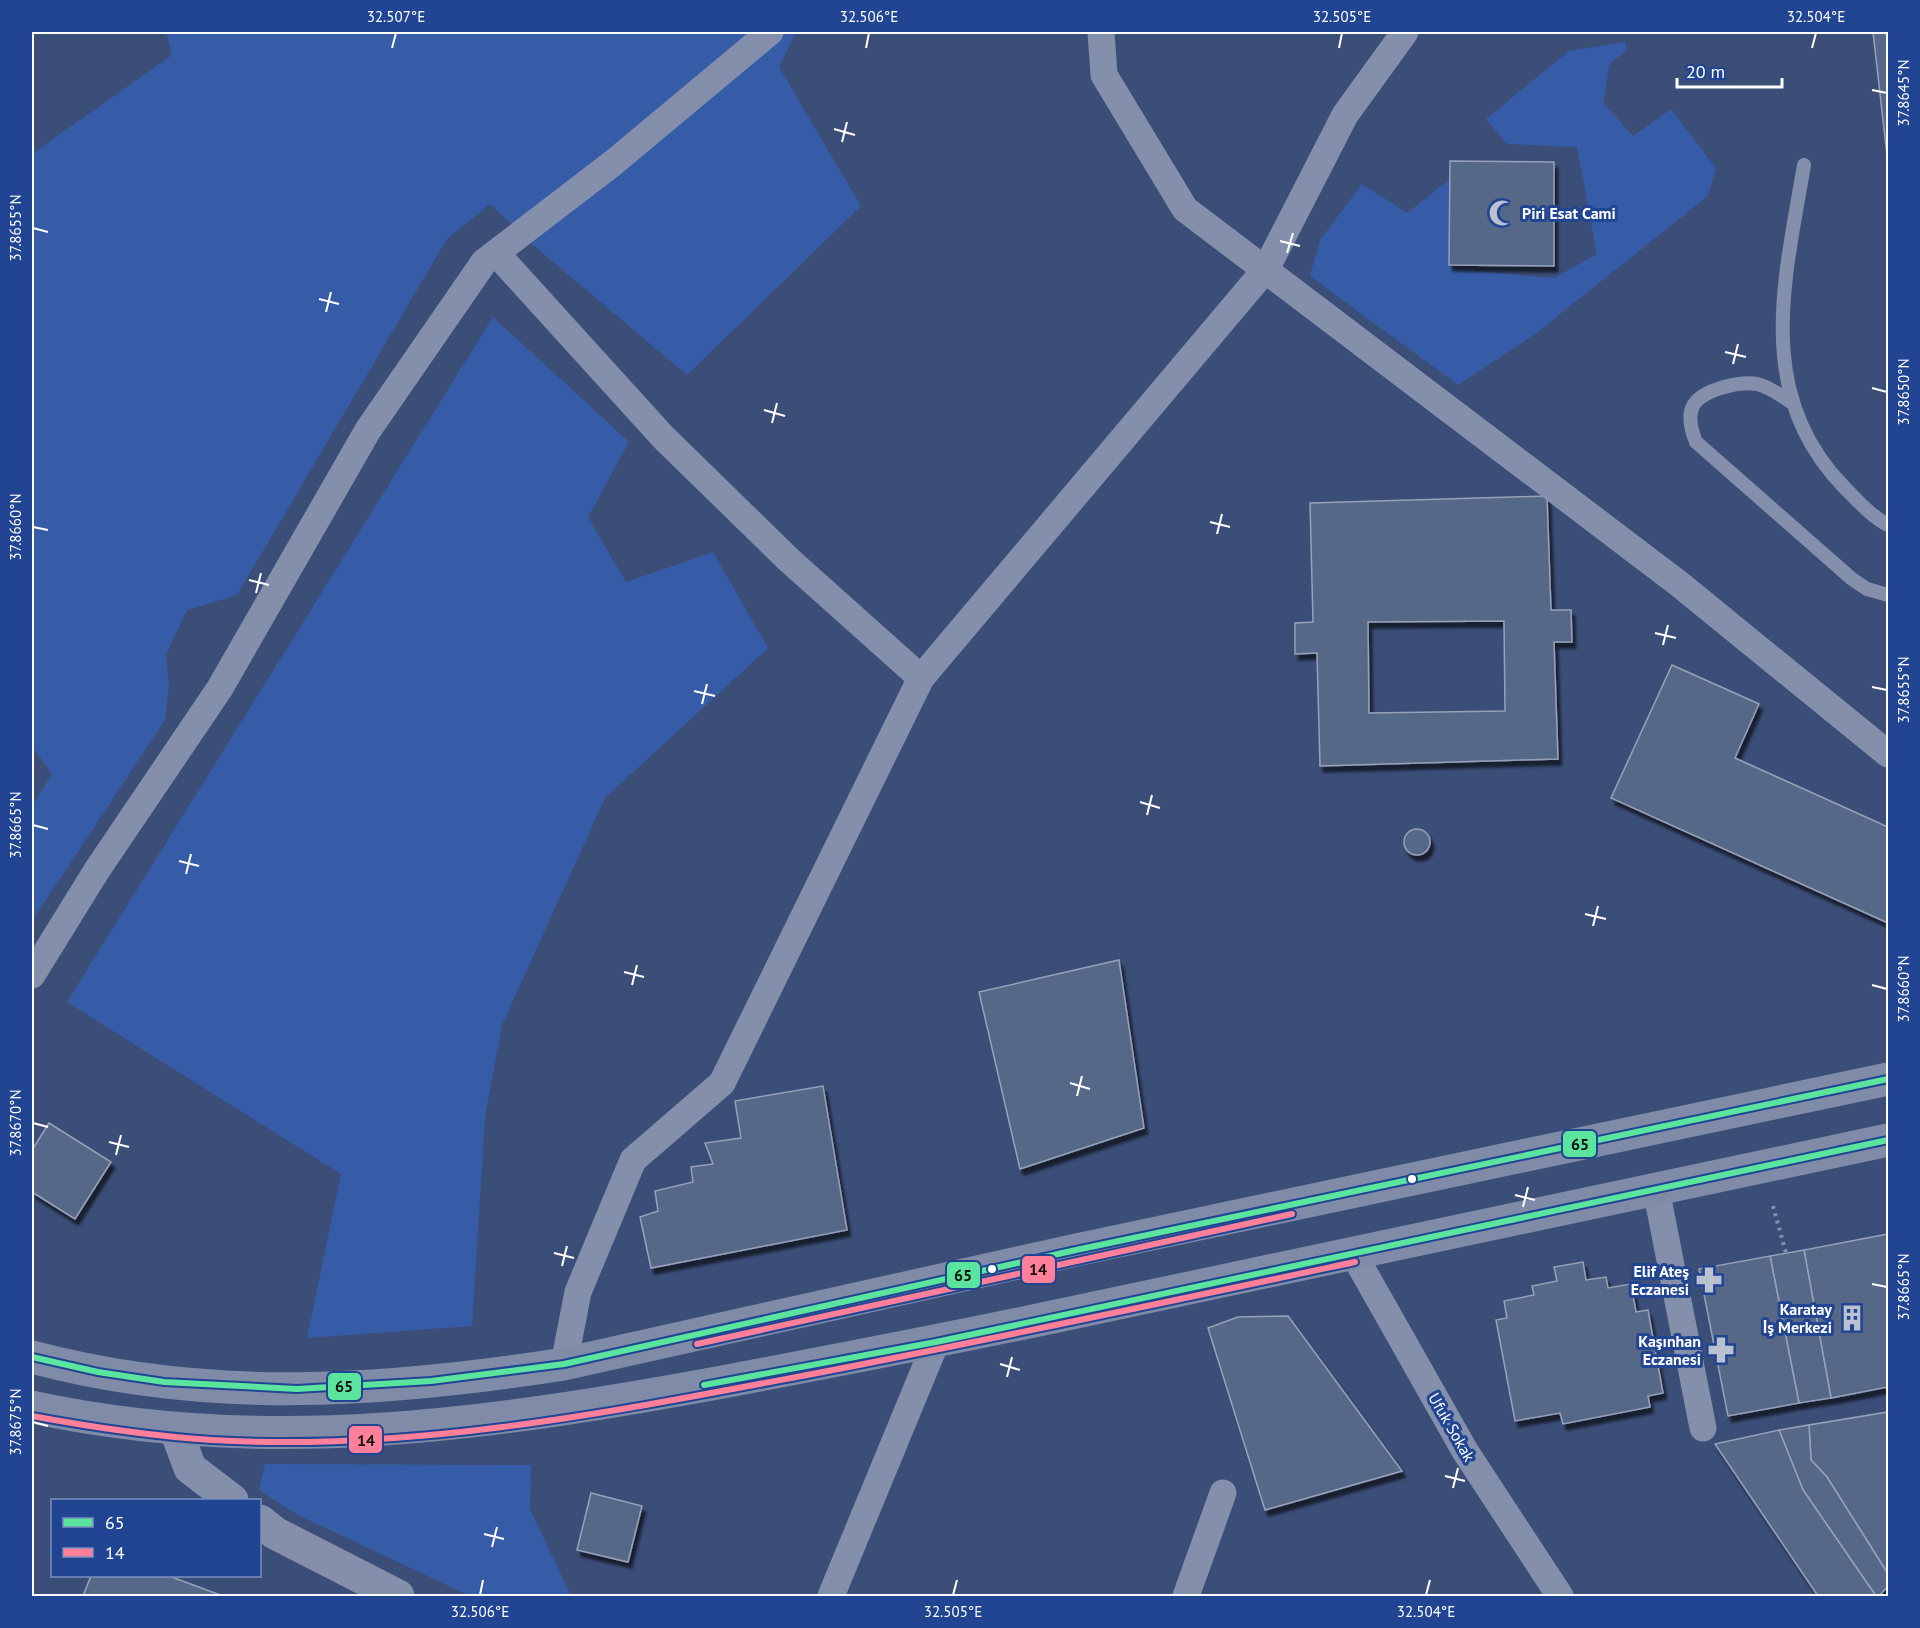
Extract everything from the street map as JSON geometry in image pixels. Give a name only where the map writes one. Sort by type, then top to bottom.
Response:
[{"type":"main road","points":[[32,1358],[81,1371],[153,1383],[216,1389],[280,1390],[342,1390],[564,1364],[1087,1248],[1888,1079]]},
{"type":"main road","points":[[32,1407],[112,1422],[176,1430],[275,1434],[442,1426],[615,1402],[936,1342],[1888,1140]]},
{"type":"street","points":[[34,965],[220,688],[368,430],[484,262],[613,163],[770,32]]},
{"type":"street","points":[[1101,32],[1104,75],[1185,209],[1678,583],[1888,754]]},
{"type":"street","points":[[564,1364],[578,1292],[633,1160],[722,1083],[921,678],[1266,269],[1345,115],[1405,32]]},
{"type":"street","points":[[496,253],[663,437],[789,560],[921,678]]},
{"type":"street","points":[[1656,1189],[1703,1428]]},
{"type":"street","name":"Ufuk Sokak","points":[[1353,1252],[1465,1451],[1560,1596]]},
{"type":"street","points":[[831,1596],[936,1342]]},
{"type":"street","points":[[176,1430],[190,1468],[231,1499]]},
{"type":"street","points":[[1186,1596],[1222,1493]]},
{"type":"street","points":[[261,1522],[275,1533],[398,1596]]},
{"type":"lane","points":[[1804,165],[1781,317],[1782,347],[1791,402],[1807,440],[1822,464],[1866,510],[1888,525]]},
{"type":"lane","points":[[1791,402],[1756,384],[1737,384],[1703,393],[1690,410],[1689,425],[1696,442],[1852,579],[1867,589],[1888,595]]},
{"type":"path","points":[[1773,1206],[1786,1253]]},
{"type":"shaded area","points":[[166,32],[796,32],[779,67],[861,206],[687,375],[539,250],[490,204],[447,239],[237,595],[187,610],[166,655],[169,686],[165,720],[32,921],[32,806],[52,774],[32,746],[32,154],[172,55]]},
{"type":"shaded area","points":[[1626,42],[1626,51],[1610,63],[1603,103],[1633,136],[1671,109],[1716,168],[1708,196],[1535,334],[1458,385],[1310,276],[1320,240],[1362,184],[1407,213],[1462,170],[1451,269],[1554,278],[1597,254],[1577,147],[1507,144],[1486,119],[1569,51]]},
{"type":"shaded area","points":[[493,317],[629,442],[588,517],[626,582],[713,552],[768,648],[605,798],[502,1025],[485,1117],[472,1326],[307,1338],[341,1174],[67,1002]]},
{"type":"shaded area","points":[[265,1464],[531,1465],[530,1509],[571,1596],[470,1596],[298,1515],[259,1490]]},
{"type":"building","points":[[1873,32],[1888,32],[1888,164]]},
{"type":"building","name":"Piri Esat Cami","points":[[1450,161],[1554,162],[1554,266],[1449,265]]},
{"type":"building","points":[[1547,496],[1551,610],[1571,610],[1572,642],[1554,642],[1558,759],[1320,766],[1317,653],[1295,654],[1295,623],[1313,622],[1310,503]],"holes":[[[1504,621],[1505,711],[1369,713],[1368,622]]]},
{"type":"building","points":[[1672,665],[1759,704],[1735,758],[1888,827],[1888,923],[1611,798]]},
{"type":"building","points":[[1417,829],[1426,833],[1430,842],[1426,851],[1417,855],[1408,851],[1404,842],[1408,833]]},
{"type":"building","points":[[1119,960],[1144,1128],[1020,1169],[979,992]]},
{"type":"building","points":[[823,1086],[847,1230],[651,1268],[640,1217],[658,1211],[655,1191],[693,1182],[691,1167],[713,1164],[705,1143],[741,1138],[735,1101]]},
{"type":"building","points":[[49,1123],[111,1162],[75,1219],[32,1192],[32,1150]]},
{"type":"building","name":"Karatay İş Merkezi","points":[[1888,1234],[1888,1387],[1831,1398],[1804,1250]]},
{"type":"building","points":[[1804,1250],[1831,1398],[1799,1403],[1770,1256]]},
{"type":"building","points":[[1770,1256],[1799,1403],[1728,1416],[1699,1269]]},
{"type":"building","points":[[1583,1262],[1586,1280],[1606,1277],[1608,1288],[1631,1284],[1636,1312],[1648,1310],[1663,1393],[1648,1396],[1650,1407],[1563,1424],[1560,1413],[1515,1421],[1496,1320],[1507,1318],[1504,1301],[1534,1295],[1532,1286],[1557,1281],[1554,1267]]},
{"type":"building","points":[[1288,1316],[1402,1471],[1265,1510],[1208,1328],[1238,1317]]},
{"type":"building","points":[[1888,1412],[1888,1574],[1827,1477],[1811,1460],[1809,1425]]},
{"type":"building","points":[[1809,1425],[1811,1460],[1827,1477],[1888,1574],[1888,1586],[1879,1596],[1876,1596],[1803,1490],[1779,1430]]},
{"type":"building","points":[[1779,1430],[1803,1490],[1876,1596],[1818,1596],[1715,1444]]},
{"type":"building","points":[[591,1493],[642,1506],[628,1562],[577,1550]]},
{"type":"building","points":[[91,1577],[172,1577],[223,1596],[83,1596]]},
{"type":"transit line","name":"65","points":[[32,1357],[98,1372],[164,1382],[297,1389],[431,1381],[564,1364],[1076,1250],[1888,1079]]},
{"type":"transit line","name":"65","points":[[704,1385],[936,1342],[1888,1140]]},
{"type":"transit line","name":"14","points":[[697,1344],[1292,1214]]},
{"type":"transit line","name":"14","points":[[32,1416],[166,1436],[287,1442],[362,1440],[511,1426],[586,1415],[876,1362],[1355,1262]]},
{"type":"place","name":"Piri Esat Cami","points":[[1502,213]]},
{"type":"place","name":"Elif Ateş Eczanesi","points":[[1709,1280]]},
{"type":"place","name":"Karatay İş Merkezi","points":[[1852,1318]]},
{"type":"place","name":"Kaşınhan Eczanesi","points":[[1721,1350]]}]
